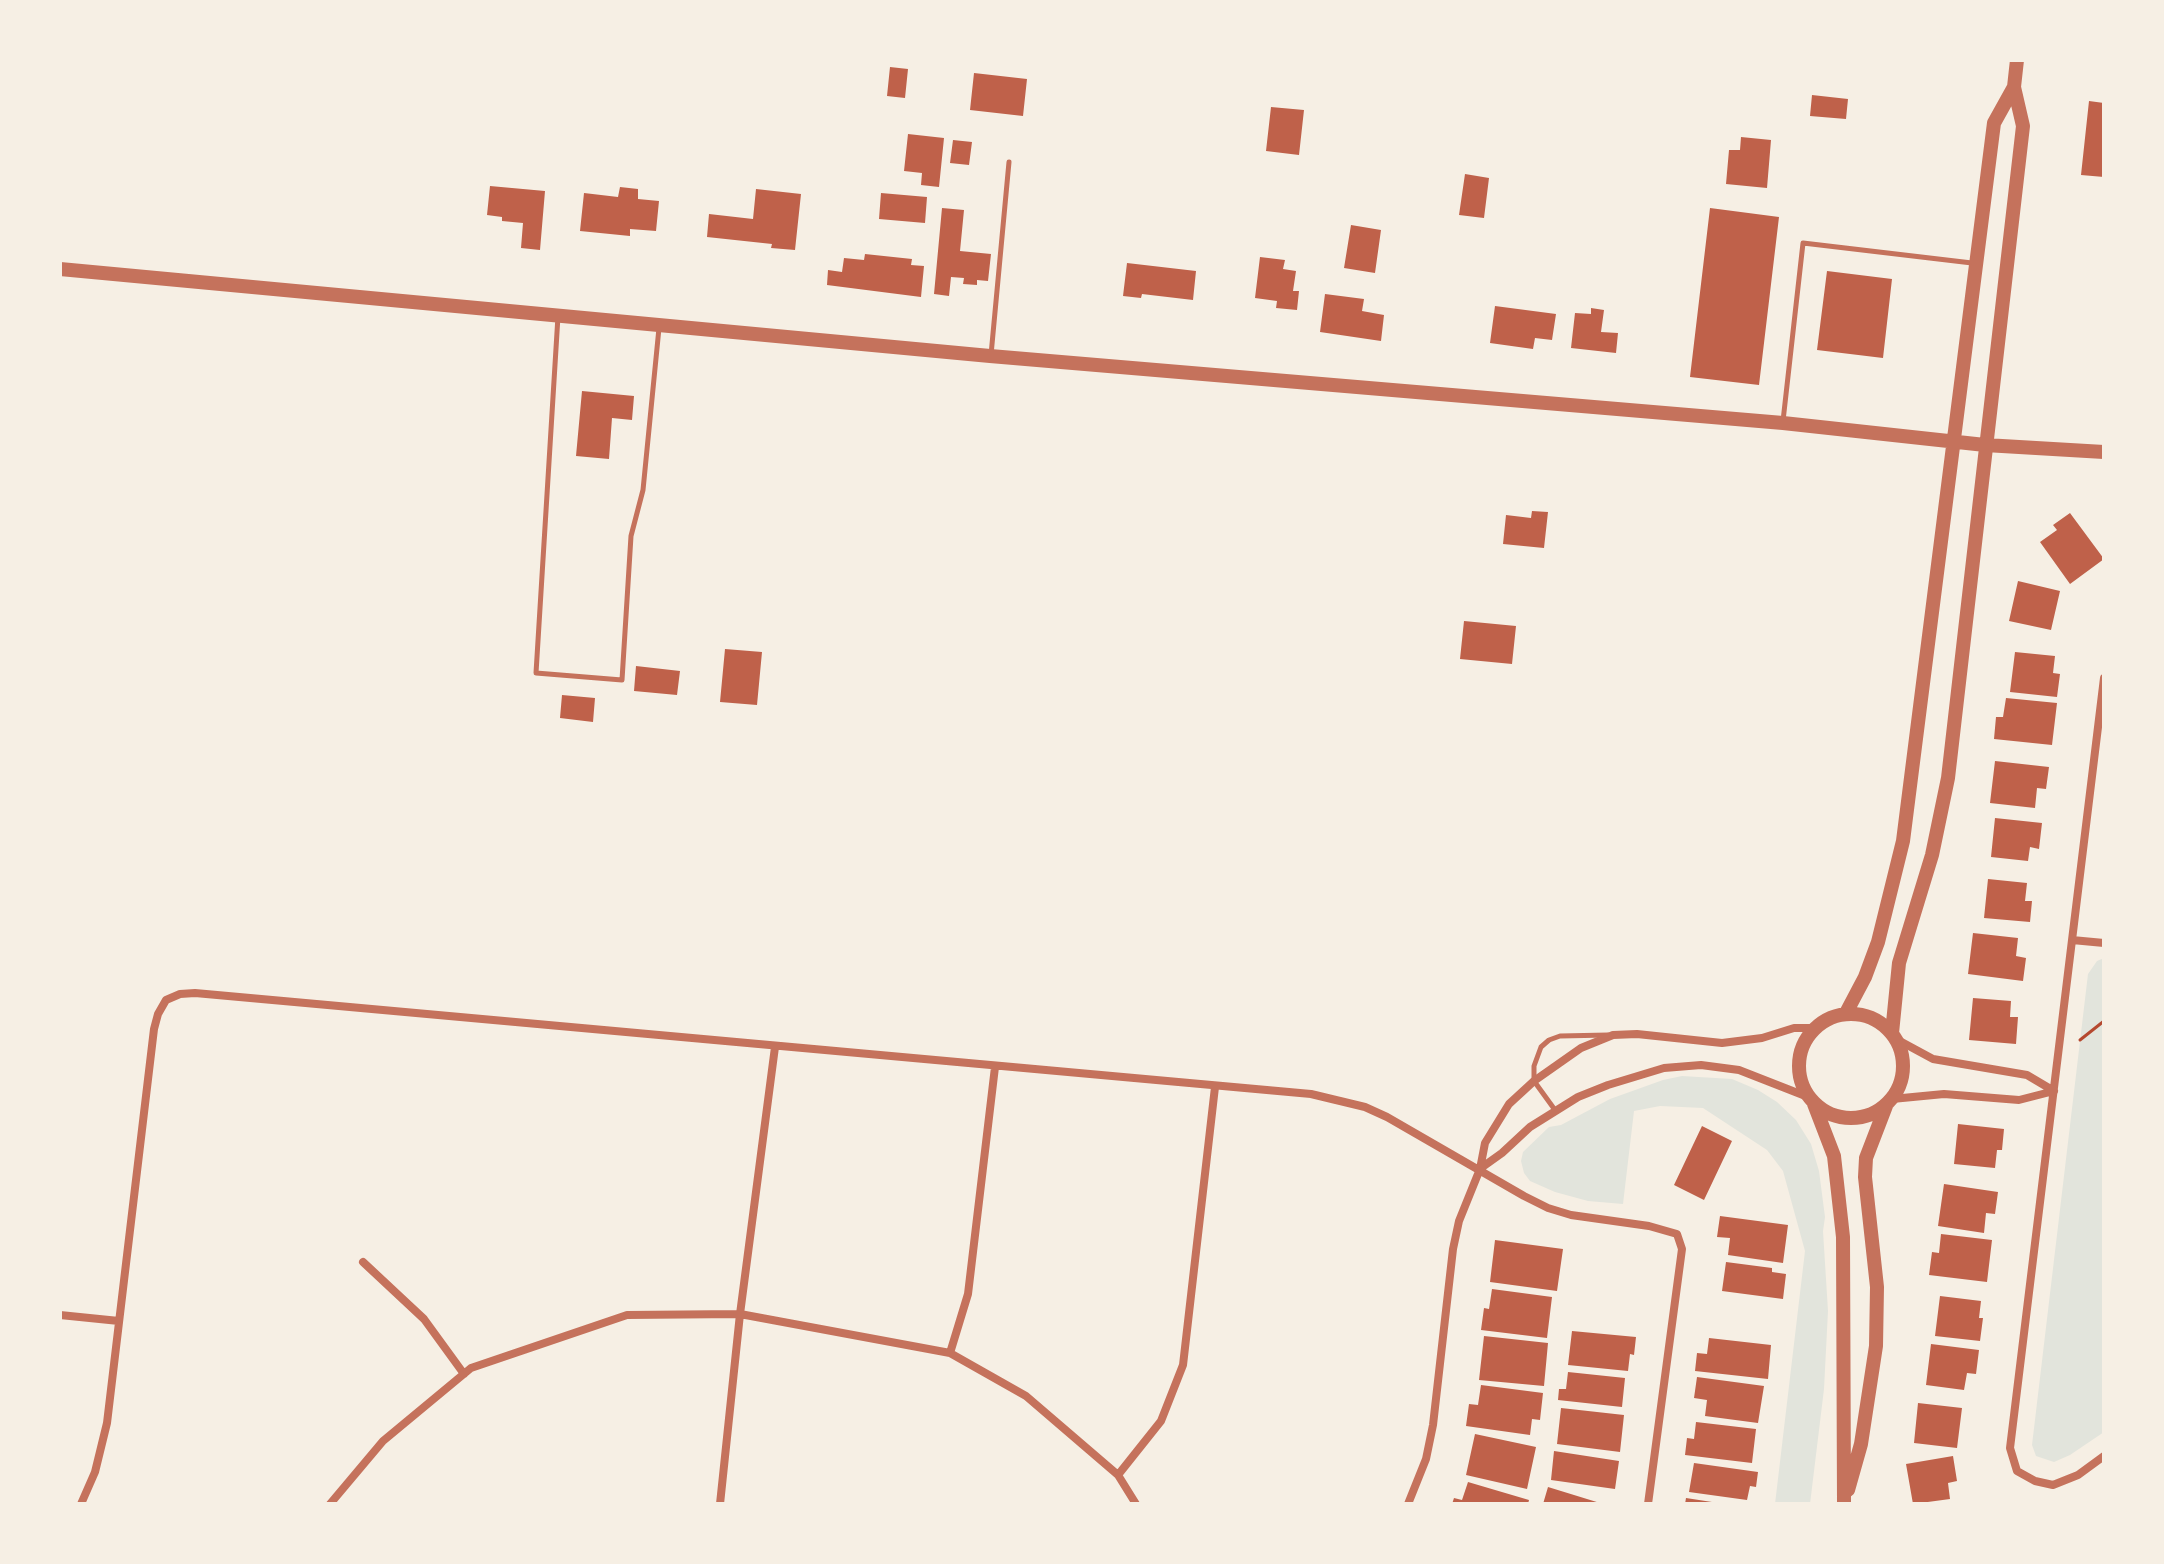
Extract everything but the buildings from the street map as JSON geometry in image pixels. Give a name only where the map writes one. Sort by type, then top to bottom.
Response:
[{"type":"street","points":[[1845,1503],[1861,1444],[1876,1346],[1877,1287],[1865,1177],[1866,1158],[1889,1102],[1900,1085],[1902,1054],[1894,1036],[1899,963],[1932,855],[1948,778],[2023,126],[2014,87],[2017,60]]},
{"type":"street","points":[[1846,1013],[1865,977],[1878,942],[1903,841],[1994,123],[2014,87]]},
{"type":"street","points":[[60,269],[990,356],[1783,423],[1985,445],[2104,452]]},
{"type":"street","points":[[2104,678],[2010,1448],[2017,1471],[2035,1481],[2053,1485],[2078,1475],[2104,1456]]},
{"type":"street","points":[[2072,940],[2104,943]]},
{"type":"street","points":[[81,1504],[102,1447],[154,1029],[166,1000],[180,994],[195,993],[1311,1094],[1351,1103],[1387,1117],[1548,1208],[1677,1234],[1682,1249],[1648,1504]]},
{"type":"street","points":[[1845,1503],[1843,1237],[1834,1156],[1811,1100],[1801,1084],[1798,1069],[1805,1039],[1829,1018],[1846,1013],[1863,1015],[1879,1021],[1894,1036],[1933,1059],[2027,1075],[2054,1091]]},
{"type":"street","points":[[1408,1504],[1426,1459],[1433,1425],[1456,1235],[1480,1169],[1485,1143],[1509,1104],[1534,1081],[1581,1048],[1613,1035],[1637,1034],[1722,1043],[1762,1038],[1794,1028],[1814,1028]]},
{"type":"street","points":[[720,1504],[740,1314],[775,1047]]},
{"type":"street","points":[[1480,1169],[1530,1127],[1556,1111],[1608,1085],[1683,1065],[1739,1070],[1811,1100],[1828,1113],[1844,1119],[1874,1114],[1889,1102],[1944,1094],[2019,1100],[2054,1091]]},
{"type":"street","points":[[950,1353],[968,1294],[995,1067]]},
{"type":"street","points":[[1118,1475],[1161,1421],[1183,1365],[1215,1087]]},
{"type":"street","points":[[363,1262],[424,1319],[464,1374]]},
{"type":"street","points":[[330,1504],[383,1441],[471,1368],[627,1315],[740,1314],[950,1353],[1026,1396],[1118,1475],[1136,1504]]},
{"type":"street","points":[[60,1315],[119,1321]]},
{"type":"lane","points":[[990,356],[1009,162]]},
{"type":"lane","points":[[1783,423],[1803,243],[1977,263]]},
{"type":"lane","points":[[558,315],[536,673],[622,680],[631,536],[643,490],[659,325]]},
{"type":"lane","points":[[1556,1111],[1534,1081],[1536,1056],[1549,1040],[1579,1034],[1613,1035]]},
{"type":"path","points":[[2080,1040],[2104,1021]]},
{"type":"shaded area","points":[[2104,958],[2104,1432],[2054,1462],[2036,1456],[2032,1445],[2088,974],[2097,961]]},
{"type":"shaded area","points":[[1682,1076],[1732,1079],[1758,1090],[1796,1120],[1811,1144],[1819,1171],[1825,1217],[1823,1231],[1828,1311],[1824,1389],[1810,1504],[1775,1504],[1805,1251],[1783,1171],[1767,1150],[1703,1108],[1660,1106],[1634,1111],[1623,1204],[1588,1201],[1555,1192],[1530,1181],[1524,1173],[1521,1161],[1523,1152],[1549,1127],[1561,1125],[1610,1099]]}]
